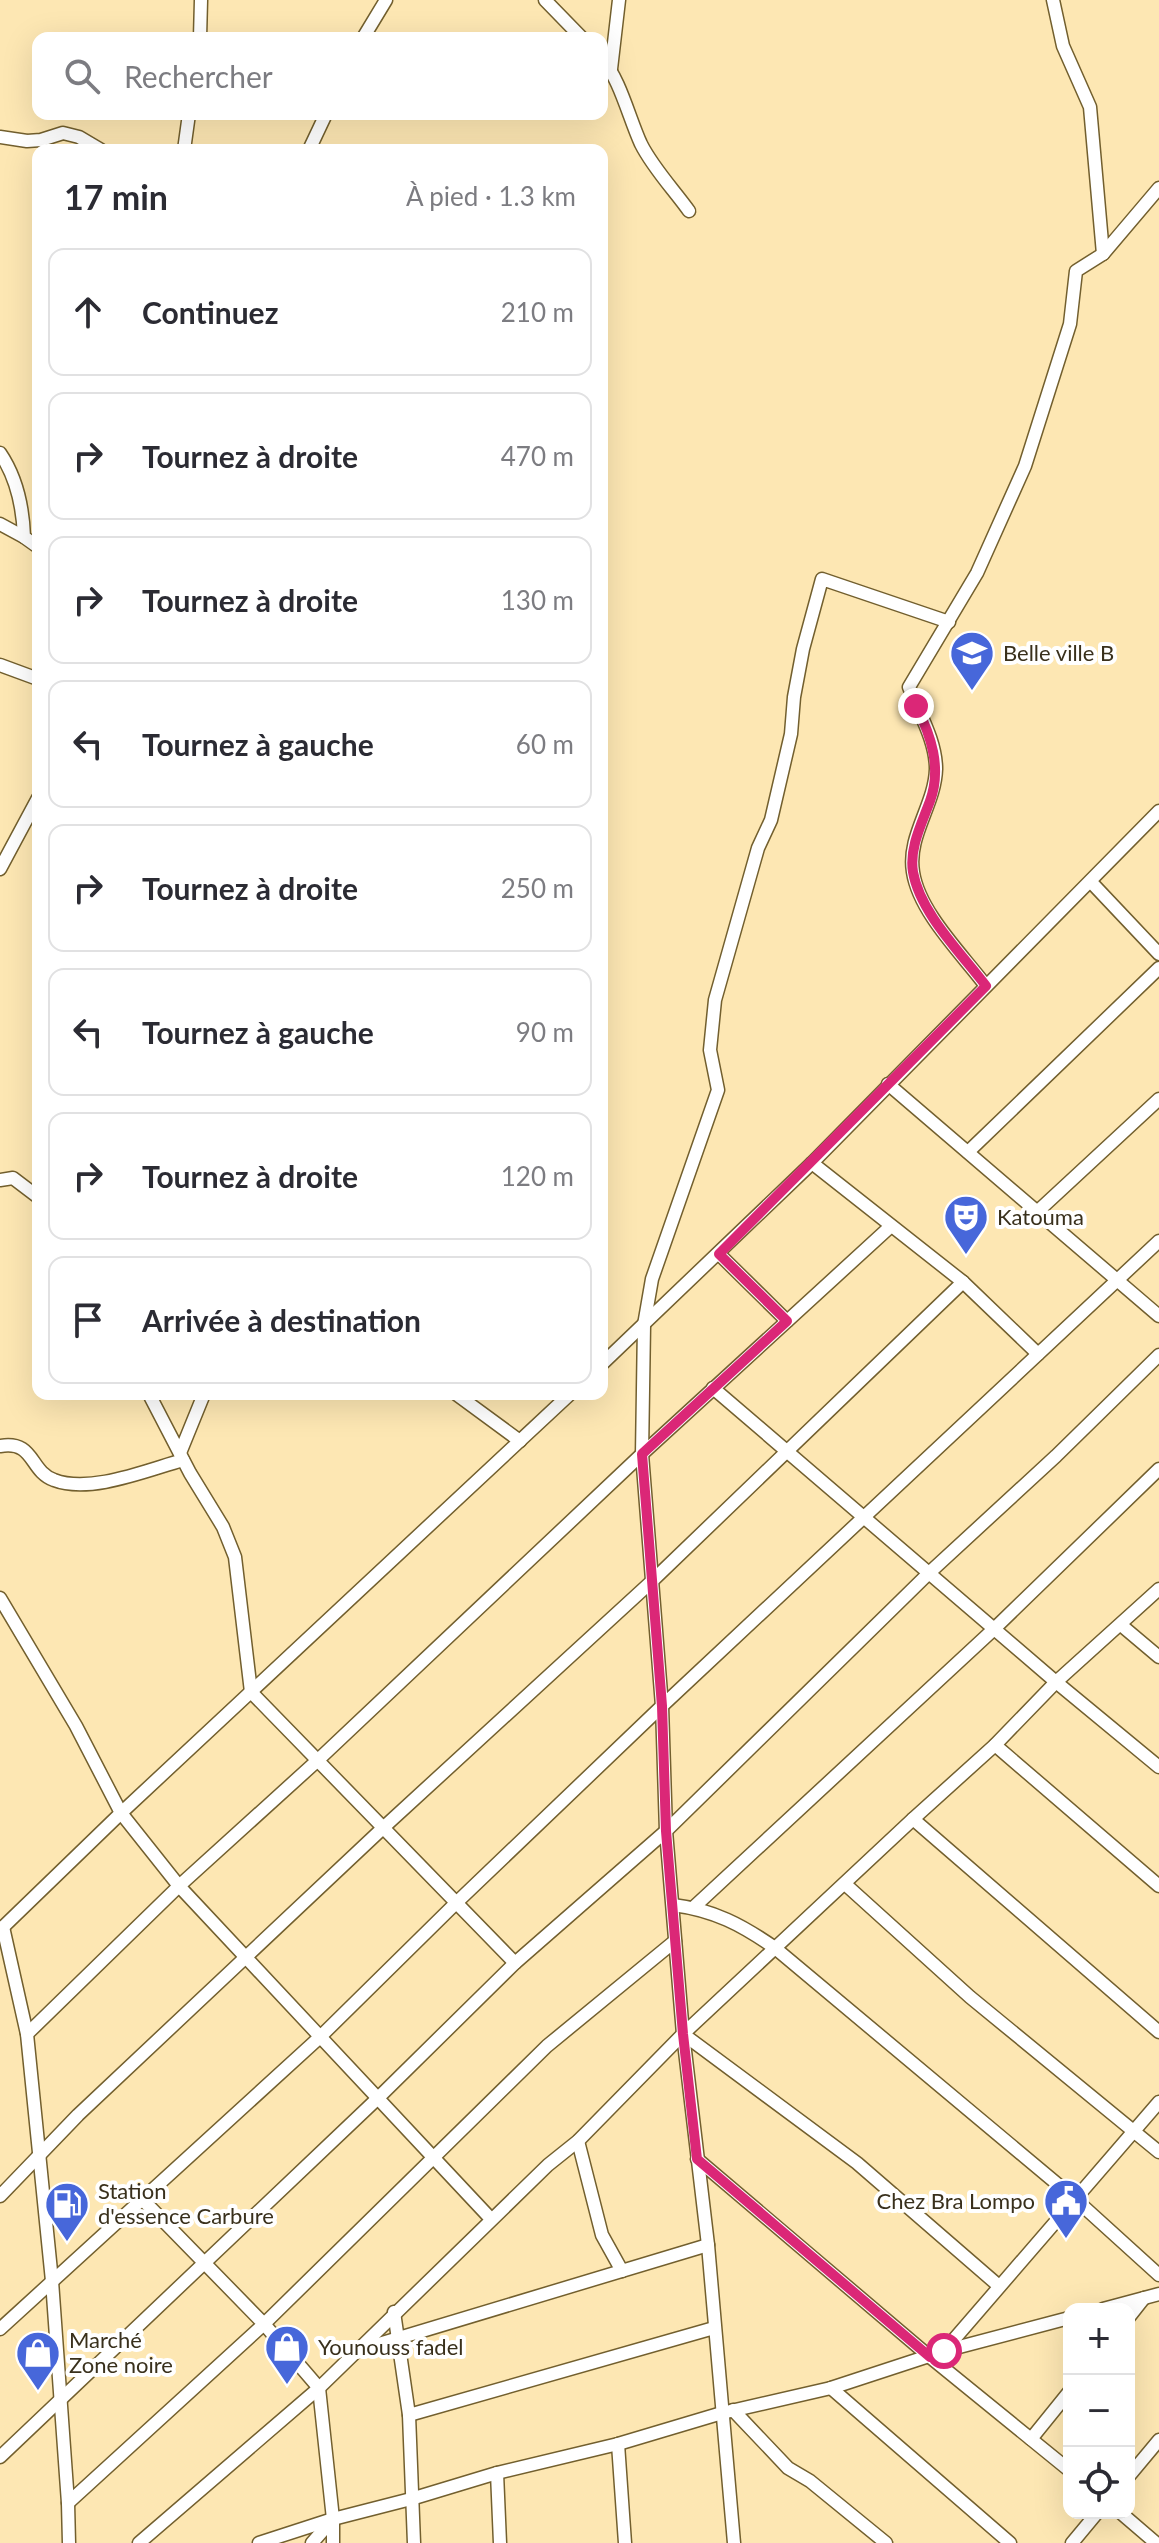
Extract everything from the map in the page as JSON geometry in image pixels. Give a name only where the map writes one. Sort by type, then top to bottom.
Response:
[{"type":"street","points":[[200,32],[201,0]]},
{"type":"street","points":[[367,32],[386,0]]},
{"type":"street","points":[[545,0],[576,32]]},
{"type":"street","points":[[608,59],[619,0]]},
{"type":"street","points":[[1053,0],[1063,46],[1090,107],[1103,254]]},
{"type":"street","points":[[608,66],[643,148],[689,211]]},
{"type":"street","points":[[185,144],[188,120]]},
{"type":"street","points":[[312,144],[323,120]]},
{"type":"street","points":[[0,137],[27,141],[63,133],[91,144]]},
{"type":"street","points":[[986,986],[922,900],[913,871],[913,853],[932,797],[936,769],[934,752],[909,687],[977,573],[1025,466],[1070,324],[1076,271],[1103,254],[1159,188]]},
{"type":"street","points":[[0,453],[14,480],[24,511],[24,537]]},
{"type":"street","points":[[0,524],[32,543]]},
{"type":"street","points":[[734,2543],[727,2411],[714,2328],[708,2245],[683,2034],[666,1831],[662,1706],[642,1454],[644,1325],[652,1279],[718,1090],[710,1050],[715,1000],[758,848],[771,820],[791,734],[803,649],[822,579],[949,622]]},
{"type":"street","points":[[0,665],[32,677]]},
{"type":"street","points":[[0,869],[32,809]]},
{"type":"street","points":[[608,1358],[812,1163],[1159,811]]},
{"type":"street","points":[[1091,882],[1159,954]]},
{"type":"street","points":[[968,1152],[1159,968]]},
{"type":"street","points":[[888,1084],[1159,1316]]},
{"type":"street","points":[[1037,1212],[1159,1099]]},
{"type":"street","points":[[812,1163],[963,1282],[1038,1354]]},
{"type":"street","points":[[0,1180],[13,1178],[32,1192]]},
{"type":"street","points":[[27,2034],[179,1886],[891,1226]]},
{"type":"street","points":[[0,2329],[320,2037],[662,1706],[1159,1241]]},
{"type":"street","points":[[719,1254],[787,1321]]},
{"type":"street","points":[[0,2196],[78,2115],[384,1827],[650,1583],[963,1282]]},
{"type":"street","points":[[0,2457],[378,2098],[515,1963],[666,1831],[929,1573],[1056,1456],[1159,1355]]},
{"type":"street","points":[[713,1388],[1159,1767]]},
{"type":"street","points":[[152,1400],[223,1527],[235,1557],[251,1692],[515,1963]]},
{"type":"street","points":[[181,1456],[202,1400]]},
{"type":"street","points":[[464,1400],[520,1441]]},
{"type":"street","points":[[69,2543],[52,2281],[27,2034],[2,1925],[564,1400]]},
{"type":"street","points":[[0,1446],[17,1445],[25,1450],[45,1475],[56,1481],[84,1485],[108,1481],[181,1456]]},
{"type":"street","points":[[694,1907],[994,1629],[1159,1469]]},
{"type":"street","points":[[139,2543],[319,2388],[491,2219],[578,2141],[683,2034],[995,1745],[1056,1682],[1159,1589]]},
{"type":"street","points":[[0,1598],[76,1726],[121,1813],[179,1886],[491,2219]]},
{"type":"street","points":[[1121,1625],[1159,1657]]},
{"type":"street","points":[[995,1745],[1159,1886]]},
{"type":"street","points":[[913,1819],[1159,2032]]},
{"type":"street","points":[[845,1884],[970,1997],[1159,2152]]},
{"type":"street","points":[[673,1905],[694,1907],[739,1923],[775,1948],[1074,2198],[1159,2275]]},
{"type":"street","points":[[68,2503],[264,2324],[547,2046],[675,1941]]},
{"type":"street","points":[[683,2034],[857,2163],[999,2286]]},
{"type":"street","points":[[944,2351],[1159,2102]]},
{"type":"street","points":[[578,2141],[602,2235],[622,2271]]},
{"type":"street","points":[[697,2159],[930,2357],[1063,2465]]},
{"type":"street","points":[[143,2200],[264,2324],[319,2388],[333,2543]]},
{"type":"street","points":[[359,2350],[708,2245]]},
{"type":"street","points":[[1124,2303],[1159,2294]]},
{"type":"street","points":[[1135,2310],[1145,2297]]},
{"type":"street","points":[[394,2312],[409,2415],[414,2543]]},
{"type":"street","points":[[259,2543],[497,2473],[618,2444],[727,2411],[831,2388],[944,2351],[1063,2320]]},
{"type":"street","points":[[409,2415],[714,2328]]},
{"type":"street","points":[[831,2388],[1010,2543]]},
{"type":"street","points":[[1031,2439],[1063,2399]]},
{"type":"street","points":[[727,2411],[788,2468],[810,2481],[886,2543]]},
{"type":"street","points":[[1135,2469],[1159,2440]]},
{"type":"street","points":[[618,2444],[625,2543]]},
{"type":"street","points":[[497,2473],[500,2543]]},
{"type":"street","points":[[312,2543],[333,2519]]},
{"type":"street","points":[[1072,2543],[1092,2519]]},
{"type":"street","points":[[1128,2519],[1156,2543]]},
{"type":"place","name":"Belle ville B","points":[[972,692]]},
{"type":"place","name":"Katouma","points":[[966,1256]]},
{"type":"place","name":"Chez Bra Lompo","points":[[1066,2240]]},
{"type":"place","name":"Station d'essence Carbure","points":[[67,2243]]},
{"type":"place","name":"Younouss fadel","points":[[287,2386]]},
{"type":"place","name":"Marché Zone noire","points":[[38,2392]]},
{"type":"route","points":[[916,706],[934,752],[936,769],[932,797],[913,853],[913,871],[922,900],[986,986],[719,1254],[787,1321],[642,1454],[662,1706],[666,1831],[697,2159],[930,2357],[944,2351]]}]
